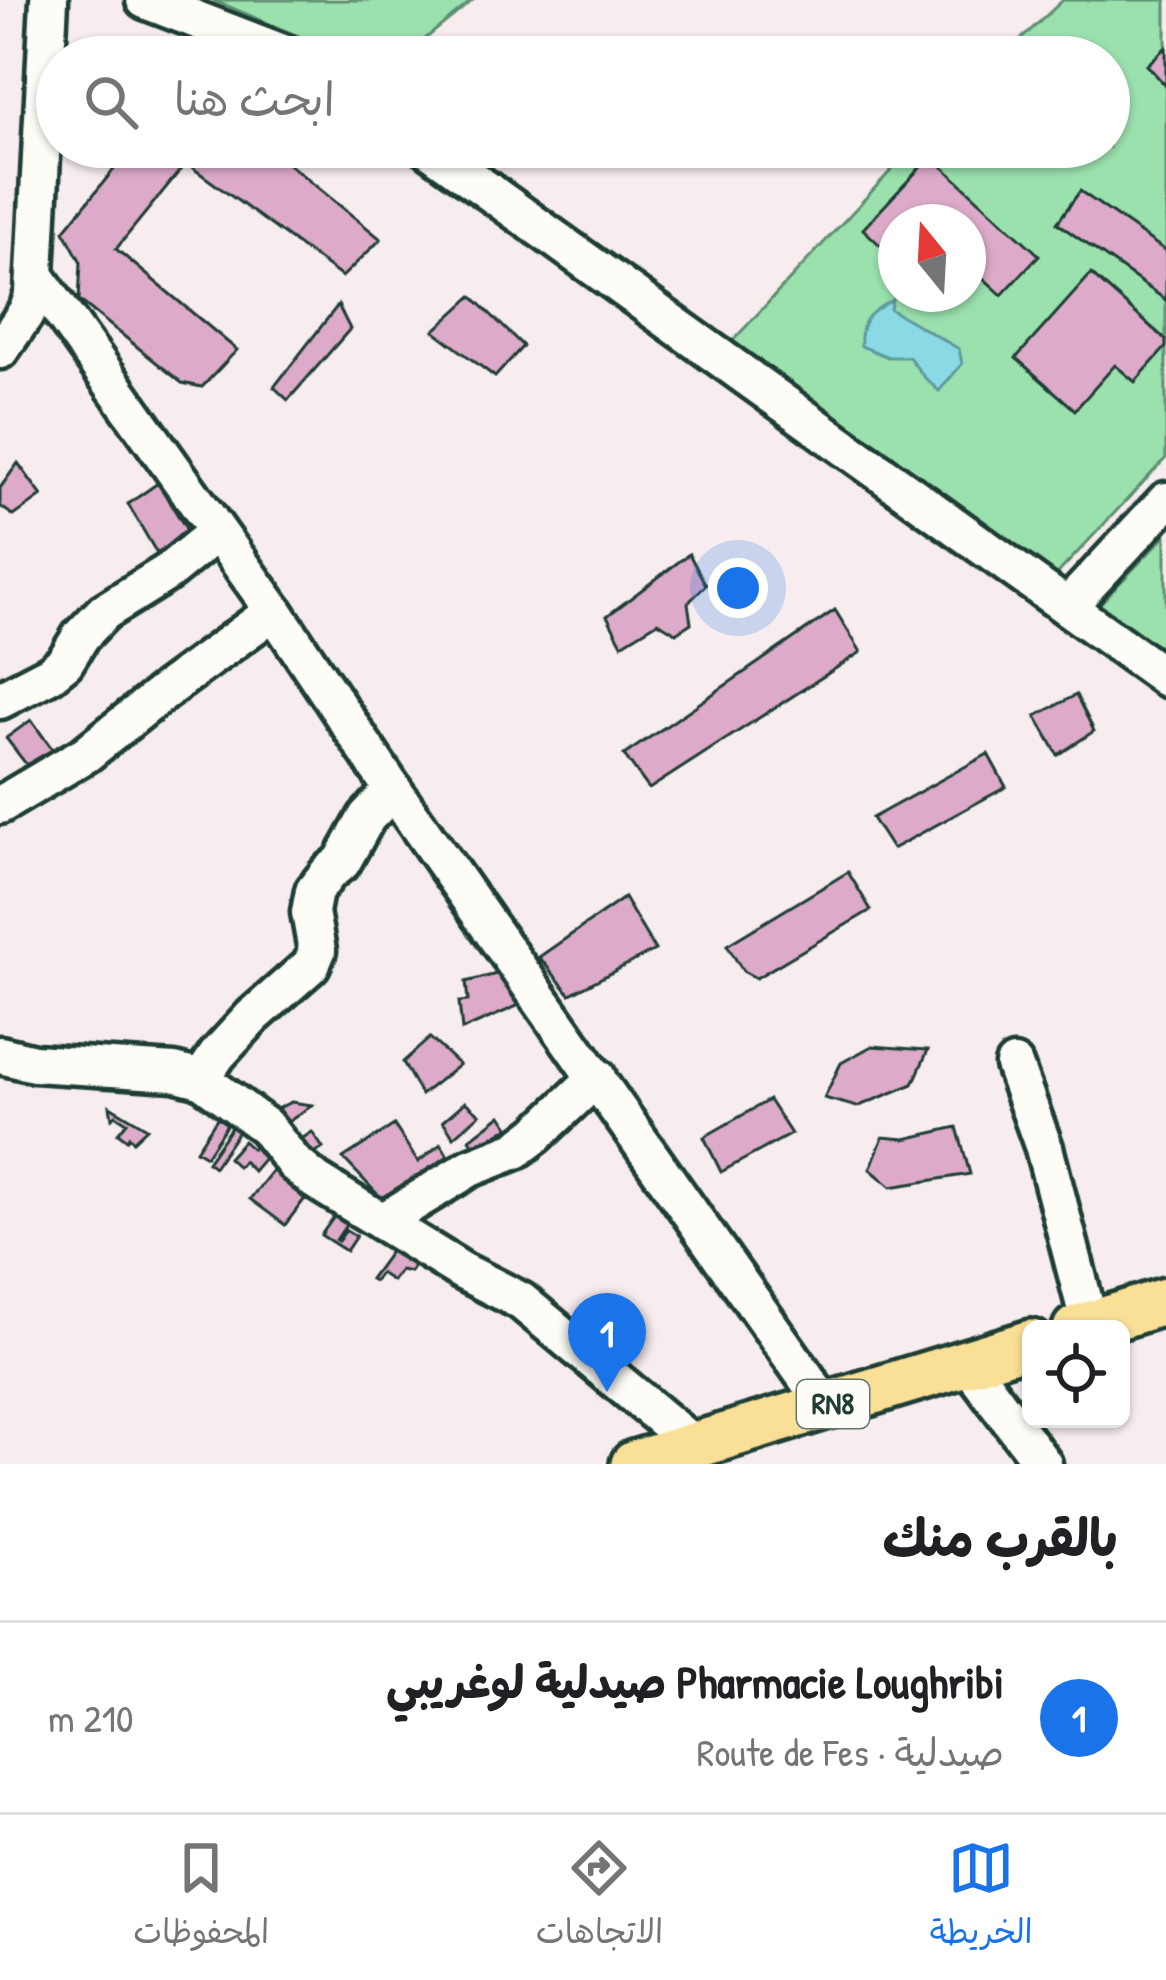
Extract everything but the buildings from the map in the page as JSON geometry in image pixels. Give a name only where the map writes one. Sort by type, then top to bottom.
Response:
[{"type":"main road","points":[[1105,1320],[1166,1301]]},
{"type":"main road","name":"RN8","points":[[634,1464],[719,1448],[826,1406],[1022,1345]]},
{"type":"street","points":[[47,36],[49,0]]},
{"type":"street","points":[[145,0],[238,36]]},
{"type":"street","points":[[0,350],[34,293],[40,168]]},
{"type":"street","points":[[456,168],[1166,678]]},
{"type":"street","points":[[35,275],[826,1406]]},
{"type":"street","points":[[1068,606],[1166,501]]},
{"type":"street","points":[[0,700],[50,674],[104,612],[168,572],[217,532]]},
{"type":"street","points":[[0,806],[86,754],[274,611]]},
{"type":"street","points":[[202,1079],[253,1016],[311,965],[316,951],[310,912],[314,891],[342,862],[367,817],[393,790]]},
{"type":"street","points":[[0,1055],[34,1063],[174,1072],[202,1079],[265,1126],[294,1163],[316,1181],[461,1271],[521,1301],[719,1448]]},
{"type":"street","points":[[1014,1065],[1044,1148],[1081,1320]]},
{"type":"street","points":[[382,1222],[470,1168],[515,1150],[597,1077]]},
{"type":"street","points":[[967,1362],[1043,1464]]},
{"type":"green space","points":[[213,0],[473,0],[429,36],[298,36]]},
{"type":"green space","points":[[1063,0],[1166,0],[1166,458],[1046,586],[726,348],[893,168],[1130,168],[1130,36],[1024,36]]},
{"type":"green space","points":[[1166,535],[1166,662],[1093,611]]},
{"type":"water","points":[[878,309],[895,312],[959,349],[962,364],[939,391],[909,357],[888,357],[861,346],[868,318]]},
{"type":"place","name":"Pharmacie Loughribi صيدلية لوغريبي","points":[[607,1392]]}]
